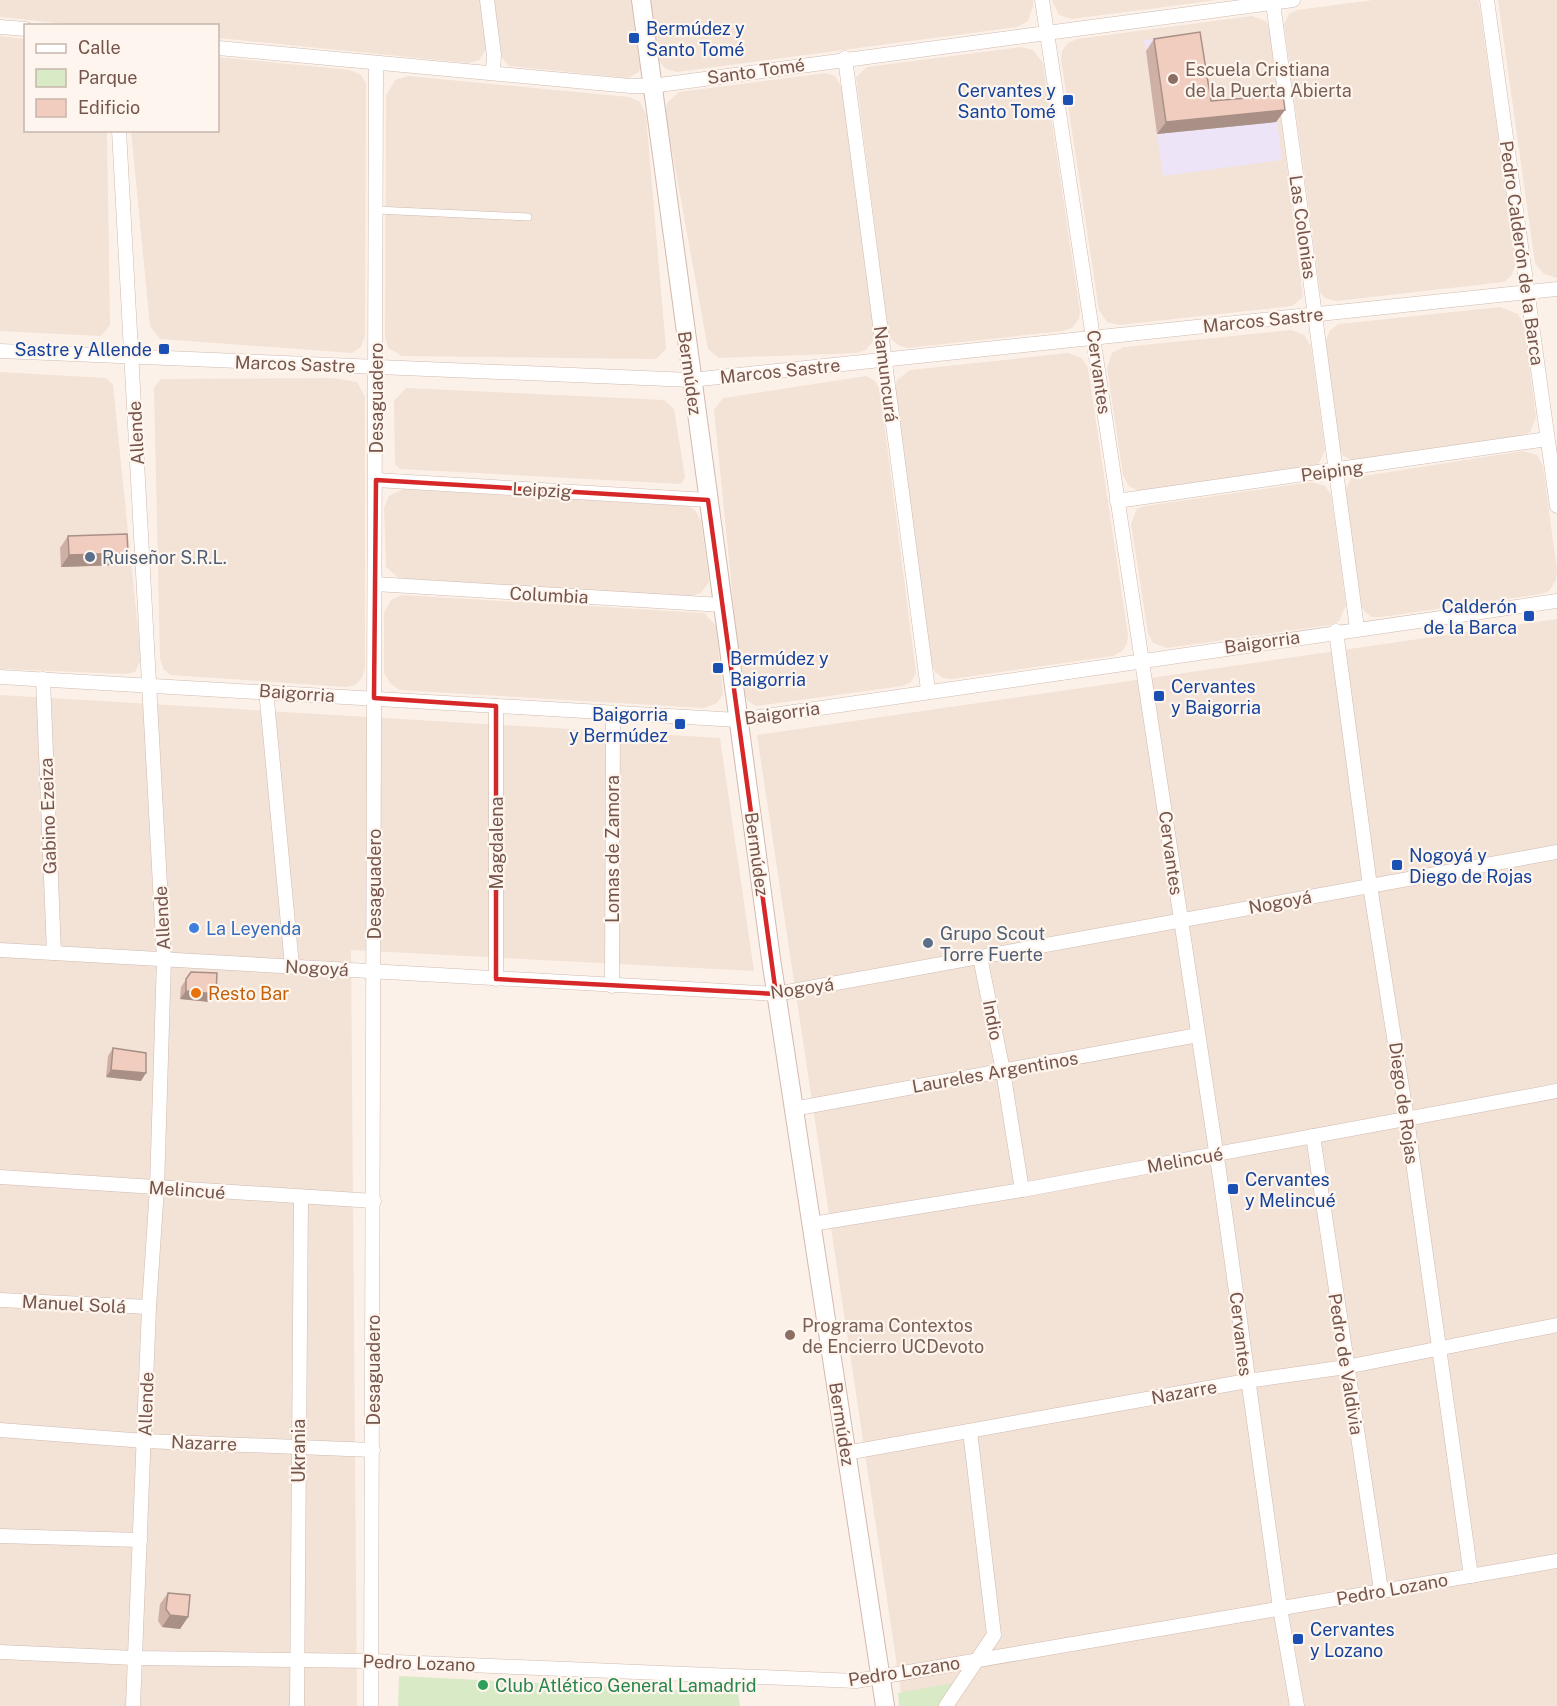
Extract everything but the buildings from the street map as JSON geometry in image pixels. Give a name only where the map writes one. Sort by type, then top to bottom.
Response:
[{"type":"street","points":[[487,0],[494,55],[493,72]]},
{"type":"street","name":"Bermúdez","points":[[641,0],[776,994],[885,1706]]},
{"type":"street","name":"Cervantes","points":[[1042,0],[1216,1154],[1280,1608],[1297,1706]]},
{"type":"street","name":"Santo Tomé","points":[[219,48],[630,86],[652,86],[1046,31],[1293,0]]},
{"type":"street","name":"Pedro Calderón de la Barca","points":[[1487,0],[1557,506]]},
{"type":"street","name":"Las Colonias","points":[[1273,3],[1357,628]]},
{"type":"street","points":[[0,27],[24,29]]},
{"type":"street","name":"Namuncurá","points":[[845,58],[928,690]]},
{"type":"street","name":"Desaguadero","points":[[371,1706],[376,63]]},
{"type":"street","name":"Allende","points":[[119,132],[151,684],[164,960],[157,1188],[148,1307],[145,1441],[133,1706]]},
{"type":"street","name":"Marcos Sastre","points":[[0,351],[691,380],[1557,289]]},
{"type":"street","name":"Peiping","points":[[1117,501],[1547,439]]},
{"type":"street","name":"Leipzig","points":[[376,480],[708,500]]},
{"type":"street","name":"Columbia","points":[[375,584],[722,605]]},
{"type":"street","name":"Baigorria","points":[[0,677],[266,690],[738,720],[928,690],[1557,601]]},
{"type":"street","name":"Diego de Rojas","points":[[1336,632],[1370,886],[1407,1119],[1470,1576]]},
{"type":"street","name":"Gabino Ezeiza","points":[[43,679],[54,953]]},
{"type":"street","points":[[266,690],[292,966]]},
{"type":"street","name":"Magdalena","points":[[496,706],[496,979]]},
{"type":"street","name":"Lomas de Zamora","points":[[612,986],[613,713]]},
{"type":"street","name":"Nogoyá","points":[[0,950],[776,994],[1557,852]]},
{"type":"street","name":"Indio","points":[[980,957],[1003,1071],[1022,1190]]},
{"type":"street","name":"Laureles Argentinos","points":[[793,1109],[1198,1035]]},
{"type":"street","name":"Melincué","points":[[812,1224],[1022,1190],[1557,1091]]},
{"type":"street","name":"Pedro de Valdivia","points":[[1313,1136],[1381,1590]]},
{"type":"street","name":"Melincué","points":[[0,1177],[374,1201]]},
{"type":"street","name":"Ukrania","points":[[297,1706],[301,1197]]},
{"type":"street","name":"Manuel Solá","points":[[0,1300],[148,1307]]},
{"type":"street","name":"Nazarre","points":[[846,1453],[1247,1381],[1346,1367],[1557,1325]]},
{"type":"street","name":"Nazarre","points":[[0,1430],[145,1441],[373,1450]]},
{"type":"street","points":[[970,1431],[994,1635],[980,1659]]},
{"type":"street","points":[[0,1536],[140,1540]]},
{"type":"street","name":"Pedro Lozano","points":[[0,1652],[135,1658],[372,1661],[855,1681],[1557,1561]]},
{"type":"street","name":"Pedro Lozano","points":[[946,1706],[980,1659]]},
{"type":"lane","points":[[376,210],[528,217]]},
{"type":"highlighted area","points":[[376,480],[708,500],[776,994],[496,979],[496,706],[374,698]]},
{"type":"shaded area","points":[[0,0],[481,0],[487,48],[479,60],[468,63],[219,38],[219,24],[65,24],[0,17]]},
{"type":"shaded area","points":[[494,0],[631,0],[639,72],[628,78],[509,66],[502,58]]},
{"type":"shaded area","points":[[649,0],[1033,0],[1033,6],[1028,21],[1017,27],[677,72],[666,69],[658,61]]},
{"type":"shaded area","points":[[1052,0],[1217,0],[1072,19],[1059,15]]},
{"type":"shaded area","points":[[1373,0],[1478,0],[1479,2],[1516,262],[1512,275],[1504,282],[1336,301],[1325,298],[1320,292],[1284,24],[1289,14],[1297,10]]},
{"type":"shaded area","points":[[1498,0],[1557,0],[1557,278],[1544,274],[1535,263]]},
{"type":"shaded area","points":[[1252,16],[1266,21],[1270,29],[1303,297],[1292,306],[1119,325],[1107,322],[1099,310],[1061,59],[1062,51],[1068,43],[1077,39]]},
{"type":"shaded area","name":"Escuela Cristiana de la Puerta Abierta","points":[[1191,34],[1202,113],[1275,106],[1282,160],[1163,176],[1144,40]]},
{"type":"shaded area","points":[[0,36],[24,39],[24,132],[107,132],[110,325],[101,336],[0,331]]},
{"type":"shaded area","points":[[1021,47],[1033,50],[1043,63],[1080,311],[1079,319],[1072,328],[1063,331],[907,348],[900,346],[891,339],[888,331],[856,77],[867,67]]},
{"type":"shaded area","points":[[219,57],[350,70],[361,75],[366,83],[365,335],[361,347],[352,353],[160,339],[150,326],[131,132],[219,132]]},
{"type":"shaded area","points":[[826,73],[835,76],[842,88],[874,334],[873,341],[866,350],[857,353],[719,358],[708,349],[665,112],[667,103],[679,92]]},
{"type":"shaded area","points":[[408,76],[629,97],[640,102],[646,115],[666,349],[656,359],[402,356],[388,348],[385,337],[386,96],[395,80]]},
{"type":"shaded area","points":[[1500,307],[1518,314],[1524,325],[1536,417],[1530,432],[1520,437],[1354,461],[1343,456],[1339,448],[1325,343],[1330,330],[1339,324]]},
{"type":"shaded area","points":[[1292,330],[1304,335],[1311,346],[1325,450],[1319,463],[1315,466],[1139,491],[1129,486],[1123,475],[1107,368],[1112,353],[1124,347]]},
{"type":"shaded area","points":[[1068,353],[1082,358],[1088,368],[1128,635],[1127,644],[1122,651],[1113,656],[952,679],[943,678],[935,672],[931,663],[895,390],[897,380],[910,370]]},
{"type":"shaded area","points":[[0,372],[106,378],[113,385],[141,659],[135,672],[126,674],[0,669]]},
{"type":"shaded area","points":[[866,376],[875,381],[880,390],[916,673],[911,682],[902,686],[756,706],[748,701],[742,690],[714,410],[723,398]]},
{"type":"shaded area","points":[[332,378],[357,382],[365,397],[365,668],[362,678],[355,685],[346,687],[171,675],[164,670],[160,659],[154,388],[161,379]]},
{"type":"shaded area","points":[[406,388],[664,400],[674,409],[685,477],[681,484],[400,469],[395,464],[394,401]]},
{"type":"shaded area","points":[[1523,451],[1537,455],[1543,466],[1557,570],[1556,580],[1549,591],[1381,617],[1372,617],[1365,612],[1360,604],[1345,492],[1351,478]]},
{"type":"shaded area","points":[[1312,482],[1325,486],[1331,494],[1346,605],[1339,621],[1330,625],[1167,648],[1153,643],[1148,633],[1131,524],[1137,509]]},
{"type":"shaded area","points":[[403,489],[688,506],[695,510],[701,521],[709,582],[701,593],[691,596],[401,580],[386,567],[384,508],[389,496]]},
{"type":"shaded area","points":[[402,595],[704,613],[716,626],[723,694],[717,703],[704,708],[400,690],[391,684],[384,673],[384,613],[391,600]]},
{"type":"shaded area","points":[[1557,619],[1557,1706],[903,1706],[757,735]]},
{"type":"shaded area","points":[[0,695],[720,738],[754,971],[351,950],[357,1706],[0,1706]]},
{"type":"green space","name":"Club Atlético General Lamadrid","points":[[399,1676],[738,1693],[740,1706],[398,1706]]},
{"type":"green space","points":[[965,1681],[943,1706],[899,1706],[898,1693]]},
{"type":"place","name":"Bermúdez y Santo Tomé","points":[[634,38]]},
{"type":"place","name":"Escuela Cristiana de la Puerta Abierta","points":[[1173,79]]},
{"type":"place","name":"Cervantes y Santo Tomé","points":[[1068,100]]},
{"type":"place","name":"Sastre y Allende","points":[[164,349]]},
{"type":"place","name":"Ruiseñor S.R.L.","points":[[90,557]]},
{"type":"place","name":"Calderón de la Barca","points":[[1529,616]]},
{"type":"place","name":"Bermúdez y Baigorria","points":[[718,668]]},
{"type":"place","name":"Cervantes y Baigorria","points":[[1159,696]]},
{"type":"place","name":"Baigorria y Bermúdez","points":[[680,724]]},
{"type":"place","name":"Nogoyá y Diego de Rojas","points":[[1397,865]]},
{"type":"place","name":"La Leyenda","points":[[194,928]]},
{"type":"place","name":"Grupo Scout Torre Fuerte","points":[[928,943]]},
{"type":"place","name":"Resto Bar","points":[[196,993]]},
{"type":"place","name":"Cervantes y Melincué","points":[[1233,1189]]},
{"type":"place","name":"Programa Contextos de Encierro UCDevoto","points":[[790,1335]]},
{"type":"place","name":"Cervantes y Lozano","points":[[1298,1639]]},
{"type":"place","name":"Club Atlético General Lamadrid","points":[[483,1685]]}]
